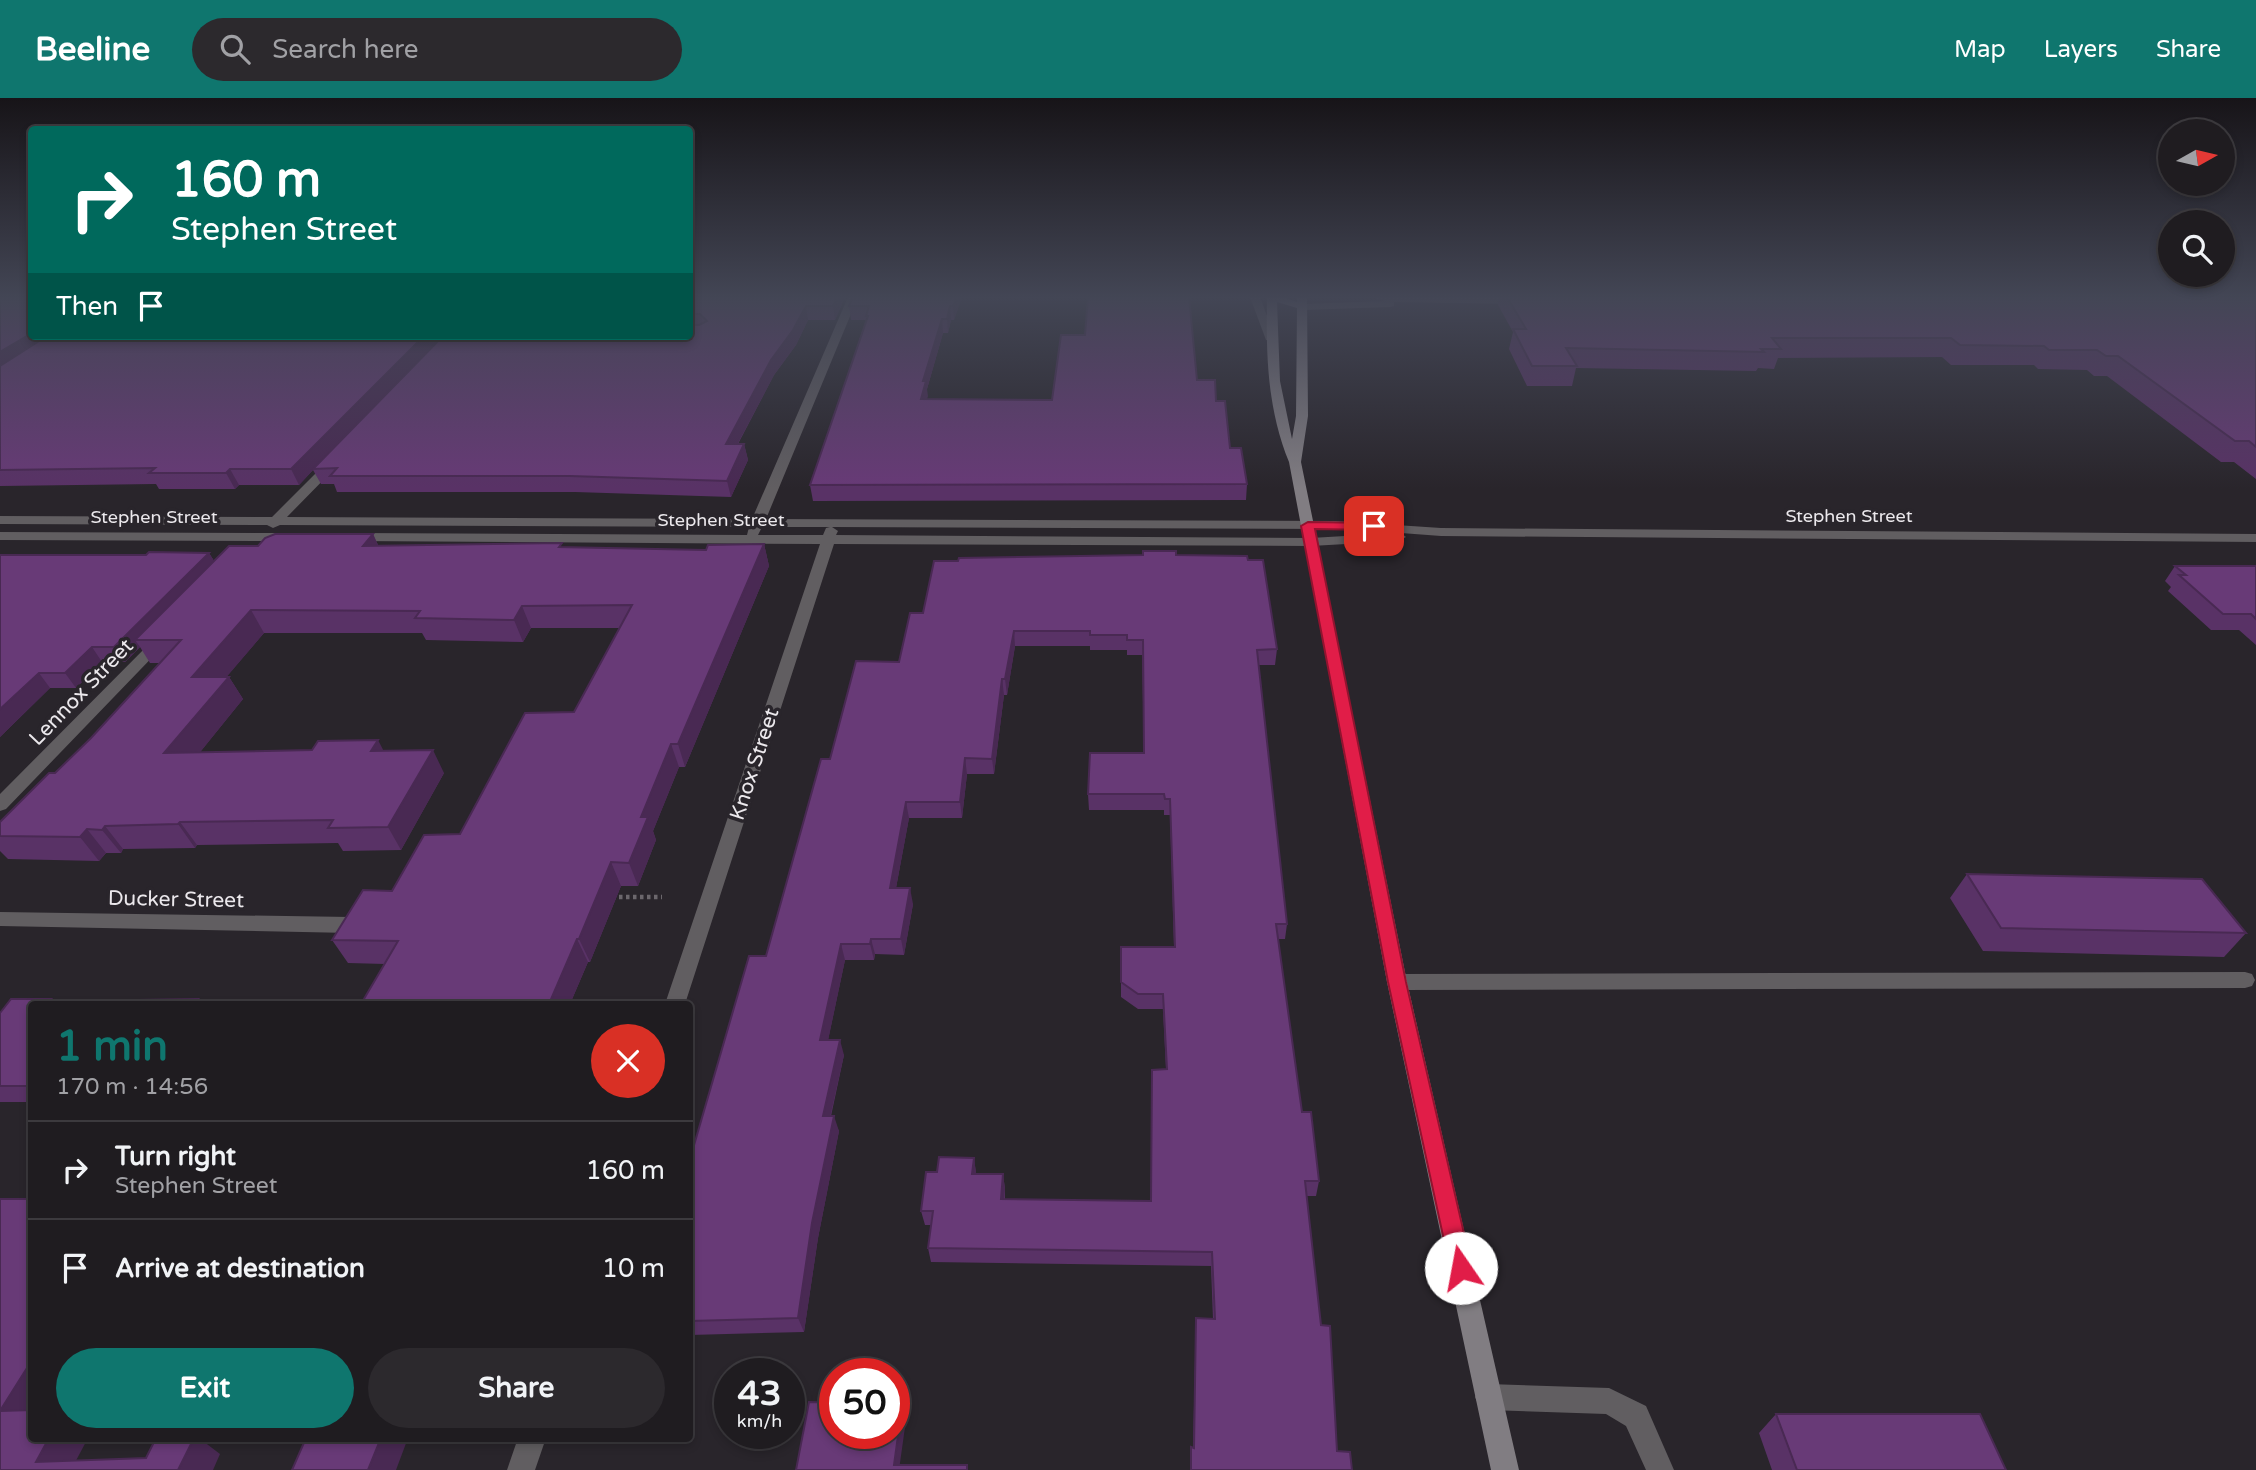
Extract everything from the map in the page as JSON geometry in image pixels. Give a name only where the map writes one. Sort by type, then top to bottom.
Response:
[{"type":"main road","points":[[1273,361],[1280,427],[1295,462],[1397,982],[1505,1470]]},
{"type":"main road","points":[[1295,462],[1302,416],[1302,361]]},
{"type":"street","points":[[750,540],[826,361]]},
{"type":"street","points":[[245,553],[340,456]]},
{"type":"street","name":"Stephen Street","points":[[0,520],[757,524],[831,532]]},
{"type":"street","name":"Stephen Street","points":[[341,537],[750,540],[831,532],[1441,532],[2256,538]]},
{"type":"street","name":"Knox Street","points":[[676,1001],[831,532]]},
{"type":"street","name":"Stephen Street","points":[[0,536],[301,537]]},
{"type":"street","points":[[2241,538],[2256,550]]},
{"type":"street","name":"Lennox Street","points":[[0,806],[170,631]]},
{"type":"street","name":"Ducker Street","points":[[0,919],[351,925]]},
{"type":"street","points":[[1397,982],[2245,980]]},
{"type":"street","points":[[1488,1396],[1609,1401],[1636,1416],[1660,1470]]},
{"type":"street","points":[[521,1470],[531,1442]]},
{"type":"path","points":[[607,897],[662,897]]},
{"type":"building","points":[[8,361],[399,361],[291,469],[230,469],[226,473],[149,473],[155,468],[0,470],[0,366]]},
{"type":"building","points":[[419,361],[770,361],[726,444],[744,444],[727,481],[570,476],[330,476],[337,468],[313,469]]},
{"type":"building","points":[[853,361],[929,361],[921,399],[1052,400],[1057,361],[1195,361],[1197,380],[1215,380],[1216,401],[1225,401],[1230,448],[1241,448],[1247,484],[810,485]]},
{"type":"building","points":[[1529,361],[1574,361],[1577,366],[1532,366]]},
{"type":"building","points":[[2125,361],[2256,361],[2256,447],[2249,441],[2235,441]]},
{"type":"building","points":[[275,534],[373,534],[363,546],[562,543],[559,547],[706,550],[708,545],[764,544],[678,744],[671,744],[641,817],[648,817],[629,863],[611,862],[550,1001],[363,1001],[398,941],[332,940],[363,890],[392,891],[424,835],[460,834],[525,713],[574,712],[632,605],[522,606],[514,620],[415,618],[420,611],[251,610],[192,677],[229,677],[164,753],[312,750],[318,741],[378,740],[371,751],[433,750],[388,827],[328,828],[333,820],[180,822],[105,826],[102,830],[87,829],[80,837],[0,836],[0,822],[49,773],[55,773],[91,738],[181,640],[135,640],[229,546],[258,546],[265,538]]},
{"type":"building","points":[[1143,551],[1176,551],[1176,555],[1247,556],[1248,560],[1263,560],[1277,649],[1257,650],[1287,924],[1276,924],[1302,1112],[1311,1112],[1319,1181],[1305,1181],[1321,1325],[1330,1326],[1337,1451],[1350,1452],[1352,1470],[1191,1470],[1191,1447],[1194,1448],[1196,1318],[1215,1319],[1212,1252],[928,1248],[933,1211],[921,1211],[926,1172],[937,1172],[939,1157],[974,1158],[972,1174],[1003,1174],[1001,1199],[1151,1201],[1152,1070],[1167,1069],[1163,994],[1138,994],[1121,982],[1121,947],[1175,947],[1170,799],[1165,799],[1164,794],[1088,794],[1090,753],[1144,753],[1143,640],[1127,640],[1127,635],[1090,635],[1090,631],[1014,631],[1005,679],[1002,679],[992,759],[965,758],[960,802],[906,802],[890,888],[910,888],[901,939],[871,939],[870,944],[841,944],[820,1040],[840,1040],[823,1116],[834,1116],[812,1223],[798,1318],[693,1321],[693,1149],[749,956],[766,956],[821,759],[830,759],[856,661],[899,662],[910,613],[923,613],[934,561],[958,561],[959,558],[1143,555]]},
{"type":"building","points":[[149,552],[209,553],[114,647],[92,647],[65,673],[39,673],[0,709],[0,555],[146,555]]},
{"type":"building","points":[[2175,566],[2256,566],[2256,619],[2251,614],[2223,614],[2179,575],[2186,575]]},
{"type":"building","points":[[1967,874],[2202,879],[2246,933],[2001,928]]},
{"type":"building","points":[[11,999],[51,999],[28,1001],[28,1086],[0,1086],[0,1013]]},
{"type":"building","points":[[198,999],[196,1001],[138,1000]]},
{"type":"building","points":[[0,1199],[28,1199],[28,1366],[0,1411]]},
{"type":"building","points":[[809,1402],[819,1402],[819,1449],[896,1449],[894,1465],[967,1465],[967,1470],[796,1470],[800,1449],[805,1449],[805,1423]]},
{"type":"building","points":[[28,1410],[28,1442],[47,1442],[36,1462],[146,1458],[154,1442],[192,1442],[178,1470],[0,1470],[0,1411]]},
{"type":"building","points":[[1776,1414],[1980,1414],[2006,1470],[1797,1470]]},
{"type":"building","points":[[304,1442],[379,1442],[368,1470],[292,1470]]},
{"type":"route","points":[[1374,526],[1308,526],[1397,982],[1461,1268]]}]
